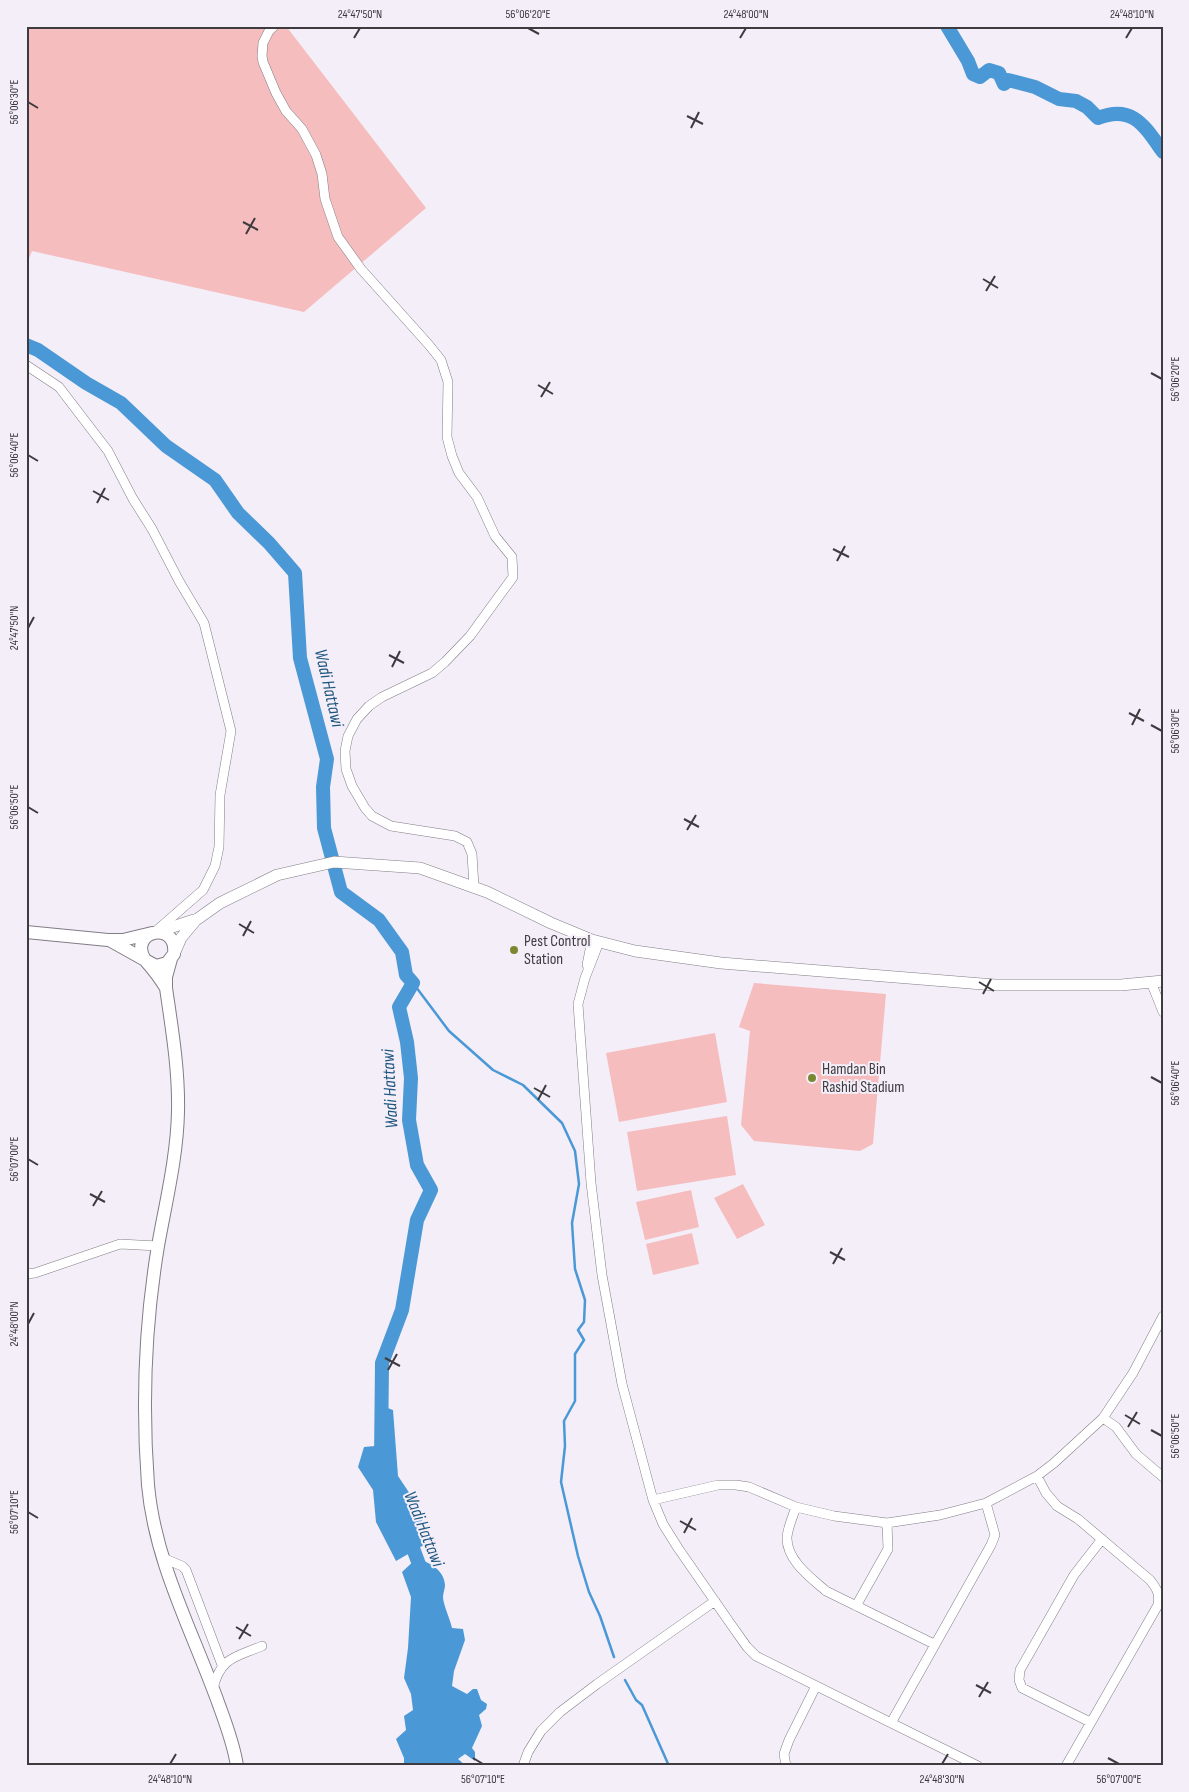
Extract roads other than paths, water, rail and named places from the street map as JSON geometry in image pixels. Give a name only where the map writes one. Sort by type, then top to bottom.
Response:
[{"type":"main road","points":[[26,932],[108,940],[123,940],[155,932],[168,935],[175,948],[168,968],[166,988],[175,1061],[178,1111],[175,1160],[158,1246],[151,1296],[145,1422],[148,1486],[162,1558],[214,1688],[231,1740],[237,1766]]},
{"type":"main road","points":[[155,932],[147,936],[141,945],[142,956],[166,988]]},
{"type":"main road","points":[[108,940],[156,966],[162,965],[173,956]]},
{"type":"street","points":[[274,26],[263,43],[263,62],[286,111],[310,141],[322,174],[325,199],[338,237],[361,270],[441,360],[448,382],[447,437],[452,456],[459,473],[480,502],[496,536],[512,557],[513,577],[470,636],[432,673],[382,697],[369,706],[357,719],[348,736],[345,751],[346,769],[352,786],[372,816],[391,826],[455,836],[467,842],[472,854],[474,887]]},
{"type":"street","points":[[26,365],[59,387],[108,451],[133,499],[152,529],[179,581],[204,623],[231,731],[220,795],[219,847],[215,866],[203,890],[155,932]]},
{"type":"street","points":[[173,956],[181,938],[196,920],[220,903],[243,890],[277,875],[334,862],[420,868],[474,887],[595,941],[635,951],[721,963],[996,985],[1121,985],[1163,981]]},
{"type":"street","points":[[155,932],[196,920]]},
{"type":"street","points":[[595,941],[578,1004],[591,1182],[602,1275],[622,1384],[653,1500],[663,1524],[747,1647],[756,1656],[978,1766]]},
{"type":"street","points":[[1151,982],[1163,1012]]},
{"type":"street","points":[[26,1274],[35,1273],[120,1244],[158,1246]]},
{"type":"street","points":[[653,1500],[718,1485],[736,1485],[749,1487],[796,1507],[834,1516],[887,1523],[940,1515],[986,1503],[1037,1476],[1103,1418],[1133,1373],[1163,1316]]},
{"type":"street","points":[[1103,1418],[1116,1427],[1136,1454],[1163,1477]]},
{"type":"street","points":[[1037,1476],[1046,1493],[1057,1506],[1102,1539],[1150,1580],[1158,1590],[1159,1597],[1158,1605],[1066,1766]]},
{"type":"street","points":[[891,1723],[993,1540],[995,1534],[986,1503]]},
{"type":"street","points":[[796,1507],[787,1536],[788,1548],[814,1581],[826,1590],[856,1606],[934,1644]]},
{"type":"street","points":[[856,1606],[888,1549],[887,1523]]},
{"type":"street","points":[[1090,1722],[1022,1688],[1019,1680],[1020,1670],[1074,1576],[1102,1539]]},
{"type":"street","points":[[162,1558],[182,1566],[186,1570],[222,1665]]},
{"type":"street","points":[[523,1766],[528,1752],[542,1731],[560,1712],[715,1601]]},
{"type":"street","points":[[214,1688],[222,1665],[228,1660],[262,1646]]},
{"type":"street","points":[[786,1766],[784,1754],[789,1740],[816,1686]]},
{"type":"water","points":[[382,1406],[393,1410],[398,1476],[416,1503],[429,1542],[396,1561],[376,1522],[373,1490],[358,1467],[364,1447],[375,1446],[384,1437],[380,1423]]},
{"type":"water","points":[[417,1558],[435,1567],[442,1575],[445,1585],[443,1600],[452,1628],[463,1629],[465,1640],[454,1671],[452,1686],[467,1694],[473,1689],[477,1689],[481,1700],[487,1704],[486,1709],[479,1715],[482,1726],[472,1748],[475,1752],[475,1761],[465,1754],[458,1759],[466,1766],[404,1766],[404,1758],[396,1739],[406,1730],[404,1716],[413,1710],[411,1694],[404,1678],[411,1597],[402,1572]]},
{"type":"waterway","points":[[947,26],[968,61],[973,74],[980,77],[989,70],[999,73],[1004,84],[1008,80],[1035,87],[1059,99],[1076,101],[1087,107],[1098,118],[1110,114],[1129,116],[1137,120],[1144,127],[1163,152]]},
{"type":"waterway","name":"Wadi Hattawi","points":[[26,345],[38,350],[86,383],[121,403],[166,446],[215,480],[238,513],[269,543],[295,573],[300,658],[327,759],[323,787],[324,828],[341,892],[379,920],[402,952],[406,975],[413,983],[399,1007],[407,1042],[411,1078],[409,1120],[417,1165],[431,1190],[417,1220],[402,1310],[382,1363],[381,1458]]},
{"type":"waterway","points":[[413,983],[449,1031],[493,1070],[523,1085],[562,1123],[575,1151],[579,1184],[572,1223],[575,1269],[585,1300],[584,1322],[578,1330],[584,1340],[575,1354],[575,1401],[564,1421],[565,1446],[561,1482],[578,1556],[589,1592],[600,1616],[614,1657]]},
{"type":"waterway","name":"Wadi Hattawi","points":[[406,1535],[423,1575]]},
{"type":"waterway","points":[[625,1680],[636,1700],[642,1705],[669,1766]]},
{"type":"place","name":"Pest Control Station","points":[[514,950]]},
{"type":"place","name":"Hamdan Bin Rashid Stadium","points":[[812,1078]]}]
